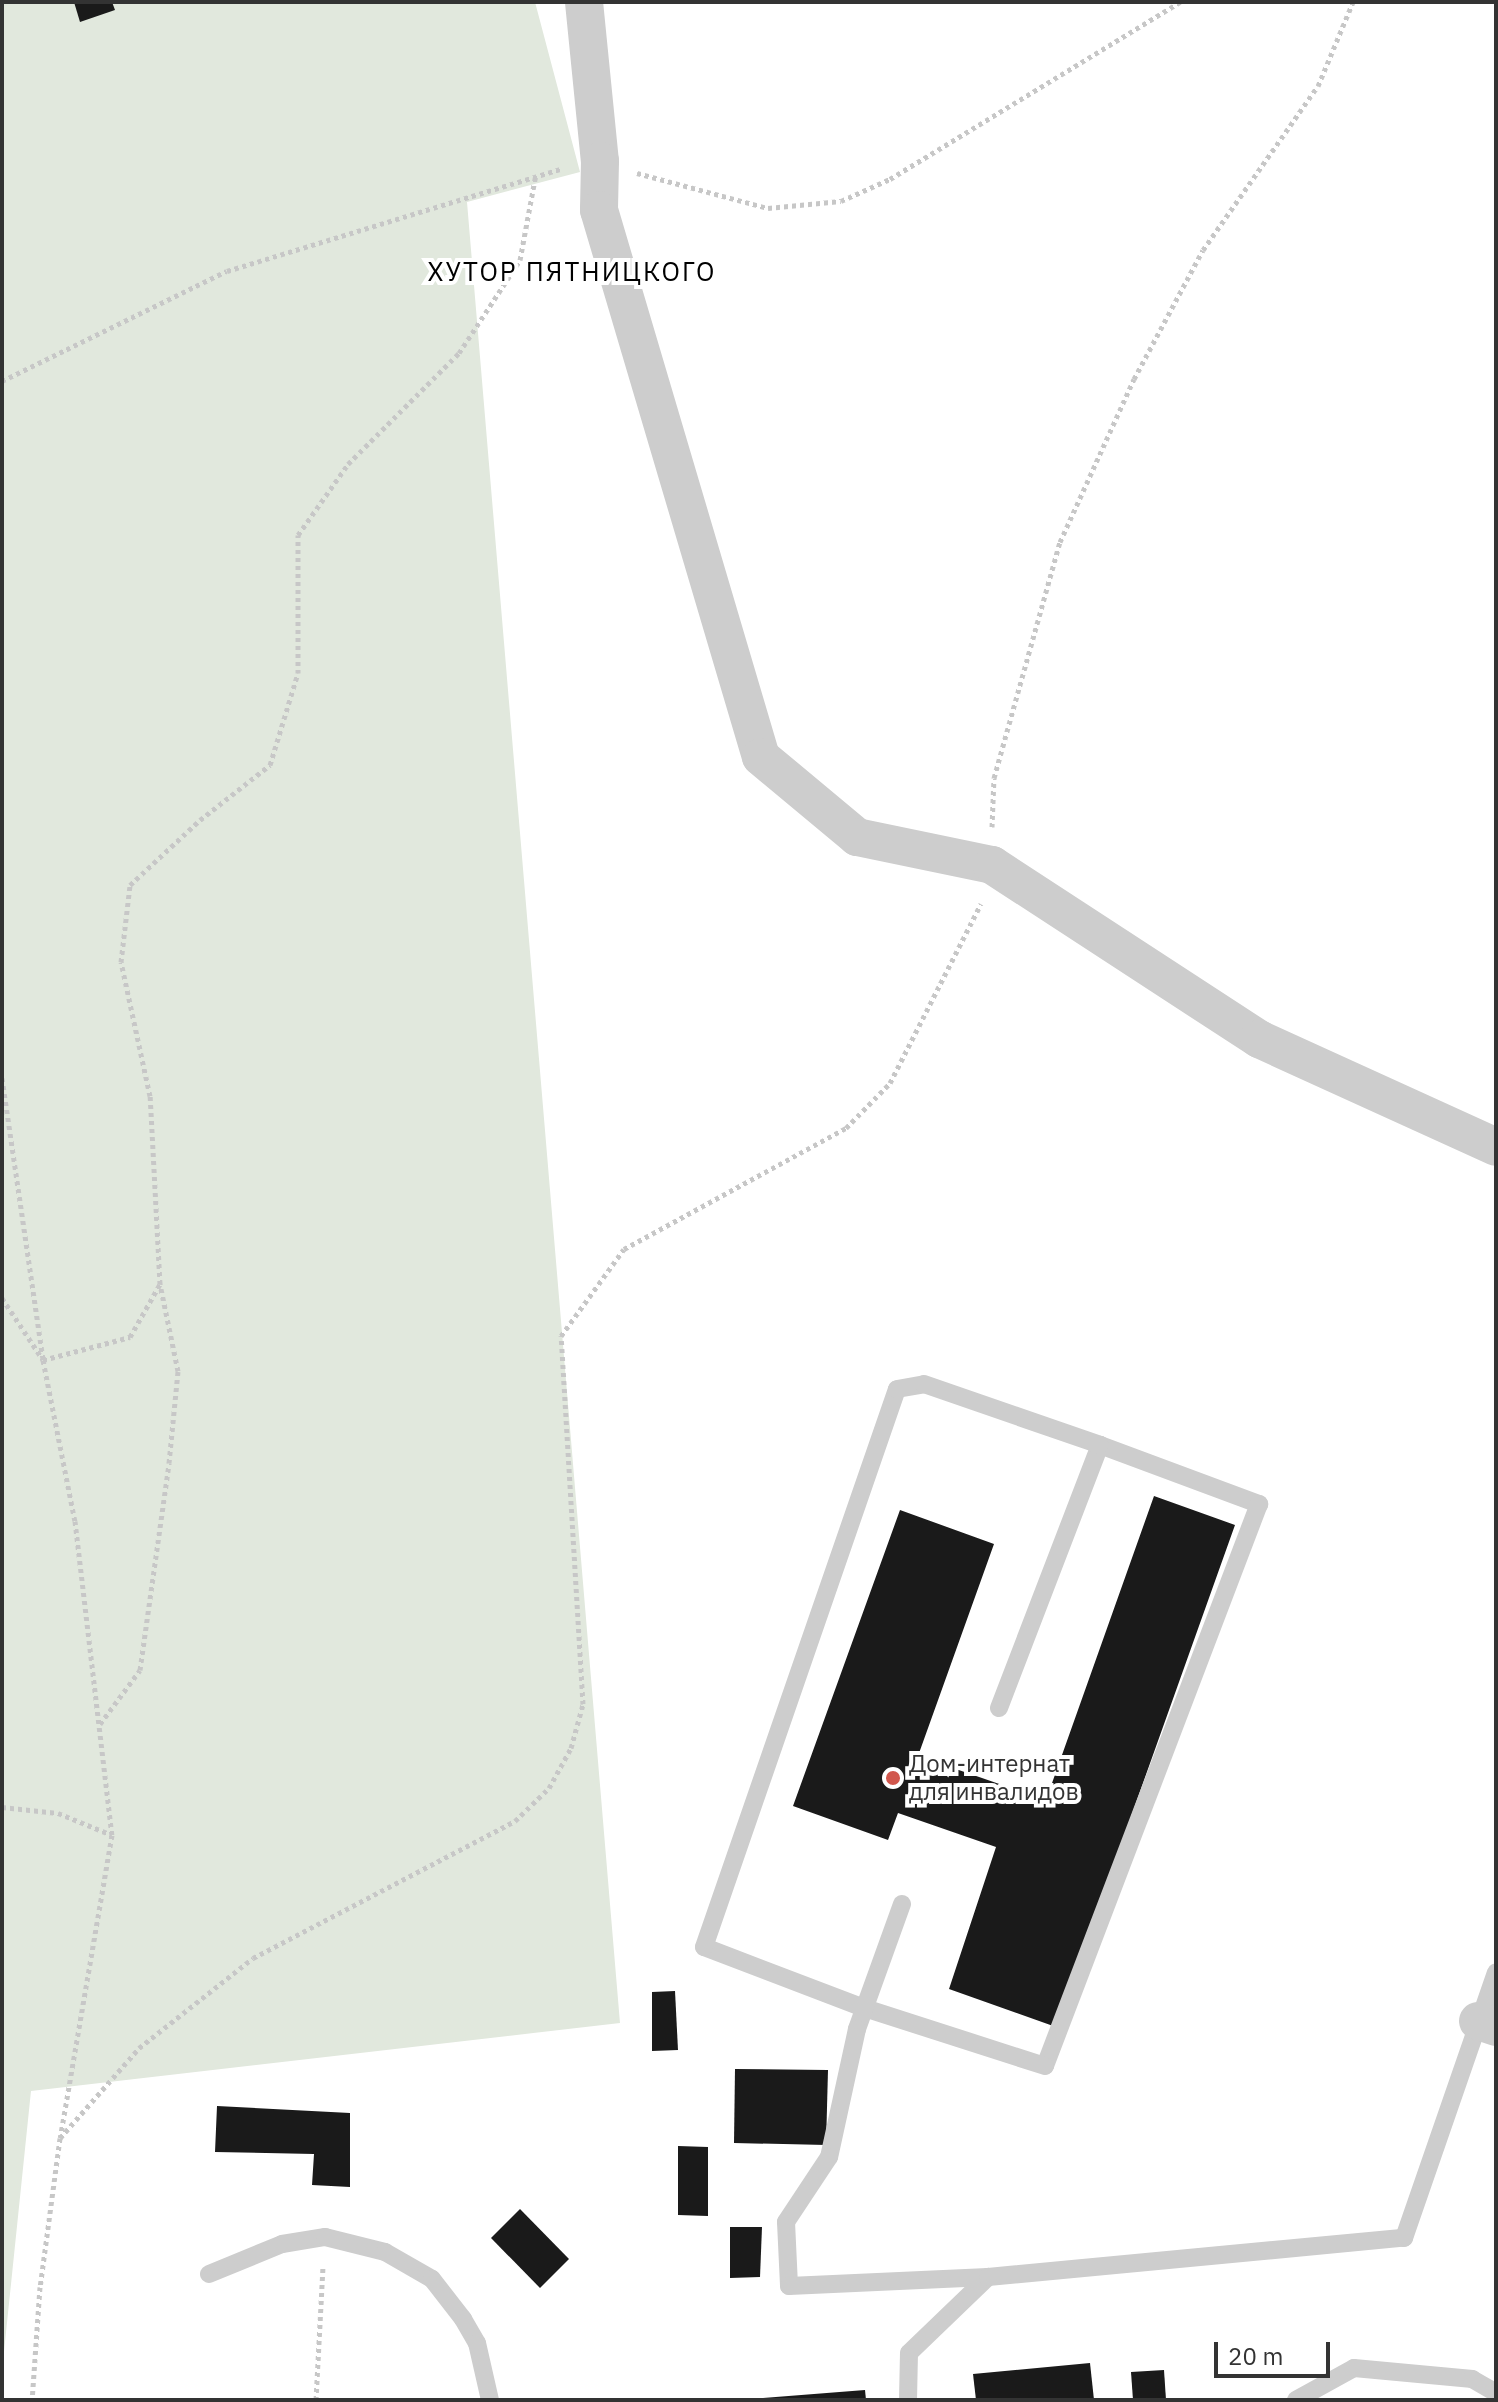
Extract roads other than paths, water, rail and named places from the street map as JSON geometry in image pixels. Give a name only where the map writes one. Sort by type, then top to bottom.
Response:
[{"type":"street","points":[[584,2],[600,161],[599,210],[761,757],[857,837],[992,865],[1259,1039],[1496,1147]]},
{"type":"lane","points":[[924,1384],[1259,1504],[1045,2066],[864,2008],[704,1947],[897,1389],[924,1384]]},
{"type":"lane","points":[[999,1708],[1100,1445]]},
{"type":"lane","points":[[902,1904],[864,2008],[829,2157],[786,2222],[789,2286],[988,2277],[1404,2238],[1487,2024],[1496,1972]]},
{"type":"lane","points":[[209,2274],[282,2244],[325,2237],[385,2252],[432,2279],[477,2343],[490,2400]]},
{"type":"lane","points":[[908,2400],[909,2353],[988,2277]]},
{"type":"lane","points":[[1296,2400],[1354,2368],[1472,2379],[1496,2393]]},
{"type":"place","name":"Дом-интернат для инвалидов","points":[[893,1778]]},
{"type":"district","name":"ХУТОР ПЯТНИЦКОГО","points":[[572,272]]}]
